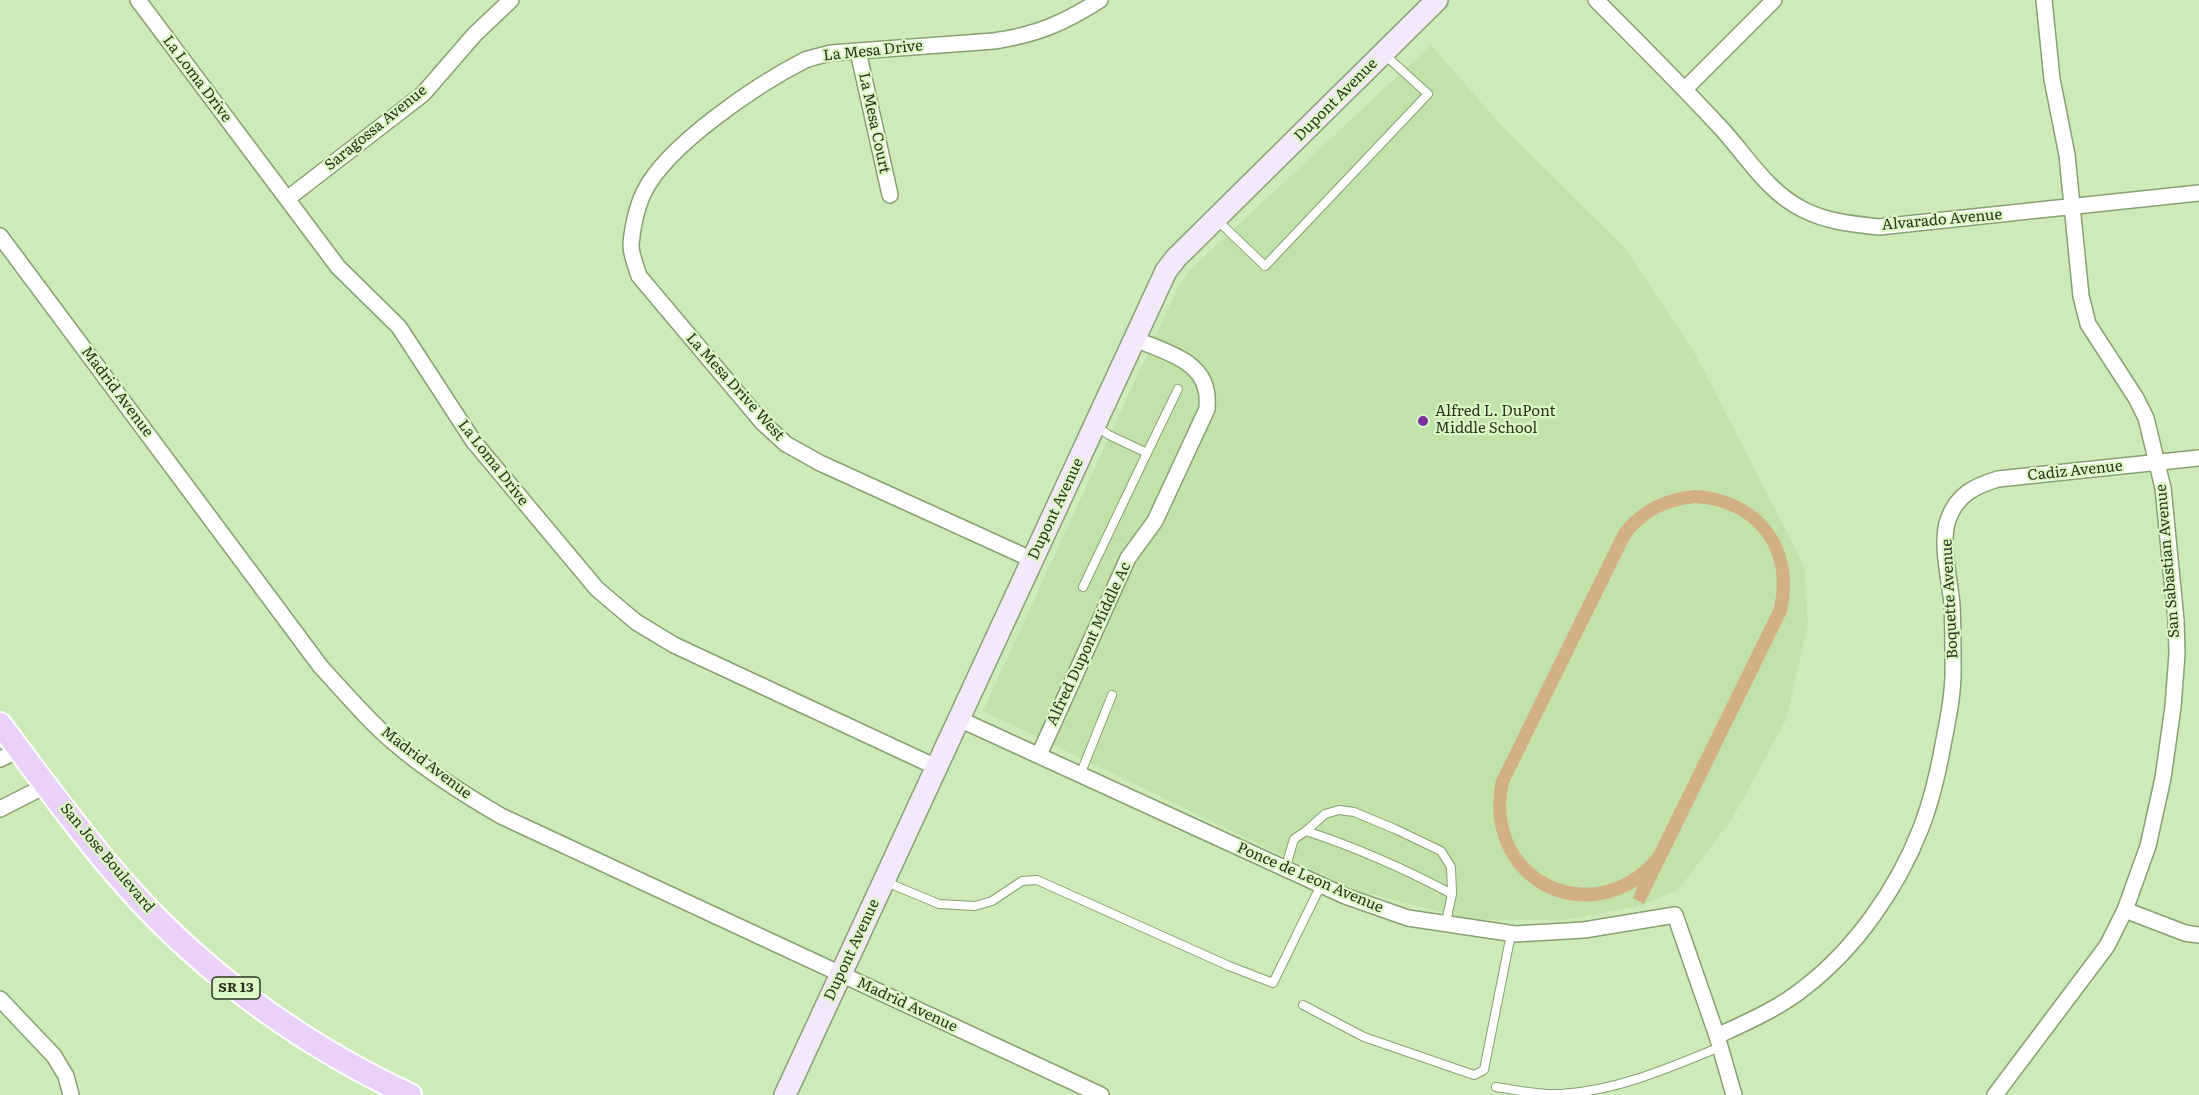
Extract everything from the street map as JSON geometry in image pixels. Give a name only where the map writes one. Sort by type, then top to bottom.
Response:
[{"type":"main road","name":"San Jose Boulevard","points":[[0,724],[10,754],[47,785],[111,869],[156,917],[223,979],[312,1043],[398,1092]]},
{"type":"street","name":"La Loma Drive","points":[[138,0],[338,267],[399,327],[474,442],[597,589],[636,622],[674,645],[936,768]]},
{"type":"street","name":"Saragossa Avenue","points":[[286,199],[423,94],[475,34],[511,0]]},
{"type":"street","name":"La Mesa Drive","points":[[635,219],[644,193],[656,172],[674,152],[738,100],[807,59],[831,52],[1017,38],[1052,27],[1100,0]]},
{"type":"street","name":"Alvarado Avenue","points":[[1596,0],[1684,89],[1763,179],[1782,196],[1804,210],[1836,223],[1879,227],[2199,194]]},
{"type":"street","points":[[1684,89],[1774,0]]},
{"type":"street","name":"San Sabastian Avenue","points":[[1995,1095],[2107,946],[2125,910],[2148,846],[2163,778],[2173,707],[2177,654],[2163,488],[2146,418],[2136,398],[2088,324],[2081,296],[2067,155],[2052,79],[2044,0]]},
{"type":"street","name":"Dupont Avenue","points":[[785,1095],[1166,271],[1176,258],[1383,53],[1430,2]]},
{"type":"street","name":"La Mesa Court","points":[[858,51],[890,195]]},
{"type":"street","name":"La Mesa Drive West","points":[[635,219],[631,246],[639,276],[762,422],[786,444],[820,463],[1033,560]]},
{"type":"street","name":"Madrid Avenue","points":[[0,236],[321,667],[360,710],[398,746],[451,786],[501,816],[1101,1095]]},
{"type":"street","name":"Alfred Dupont Middle Ac","points":[[1039,755],[1128,558],[1155,521],[1207,409],[1206,389],[1198,372],[1183,360],[1135,339]]},
{"type":"street","name":"Cadiz Avenue","points":[[1958,501],[1974,486],[1998,479],[2199,458]]},
{"type":"street","name":"Boquette Avenue","points":[[1719,1042],[1804,988],[1840,955],[1870,921],[1897,877],[1921,829],[1937,774],[1948,723],[1953,668],[1952,605],[1945,552],[1948,520],[1958,501]]},
{"type":"street","name":"Ponce de Leon Avenue","points":[[959,719],[1345,896],[1408,918],[1446,922],[1511,934],[1584,930],[1675,915],[1719,1042],[1734,1095]]},
{"type":"street","points":[[0,809],[47,785]]},
{"type":"street","points":[[2125,910],[2185,933],[2199,935]]},
{"type":"street","points":[[0,999],[54,1056],[66,1076],[71,1095]]},
{"type":"lane","points":[[1216,219],[1265,266],[1428,94],[1383,53]]},
{"type":"lane","points":[[1083,587],[1178,389]]},
{"type":"lane","points":[[1095,425],[1109,435],[1147,453]]},
{"type":"lane","points":[[1080,775],[1112,695]]},
{"type":"lane","points":[[1285,869],[1294,839],[1325,814],[1339,810],[1354,812],[1441,851],[1451,867],[1452,894],[1446,922]]},
{"type":"lane","points":[[1305,831],[1327,838],[1452,894]]},
{"type":"lane","points":[[884,881],[939,904],[975,906],[993,902],[1022,881],[1036,880],[1229,966],[1273,983],[1321,885]]},
{"type":"lane","points":[[1303,1005],[1364,1037],[1474,1075],[1484,1070],[1511,934]]},
{"type":"lane","points":[[1496,1087],[1547,1094],[1588,1091],[1623,1083],[1719,1042]]},
{"type":"shaded area","name":"Alfred L. DuPont Middle School","points":[[1431,45],[1500,124],[1624,247],[1694,352],[1804,565],[1808,624],[1786,720],[1732,819],[1678,890],[1640,906],[1563,920],[1472,920],[1352,889],[983,711],[1178,287],[1191,269]]},
{"type":"shaded area","points":[[1695,490],[1719,494],[1740,501],[1758,513],[1772,528],[1782,545],[1788,566],[1790,588],[1787,612],[1644,904],[1633,898],[1638,886],[1608,898],[1580,901],[1553,896],[1530,883],[1512,864],[1499,839],[1493,811],[1496,780],[1619,530],[1643,507],[1662,497]],"holes":[[[1695,503],[1716,506],[1734,513],[1762,535],[1776,568],[1777,587],[1774,608],[1653,854],[1629,875],[1603,886],[1576,887],[1551,880],[1530,865],[1514,843],[1507,815],[1509,783],[1630,538],[1658,513]]]},
{"type":"place","name":"Alfred L. DuPont Middle School","points":[[1423,421]]}]
